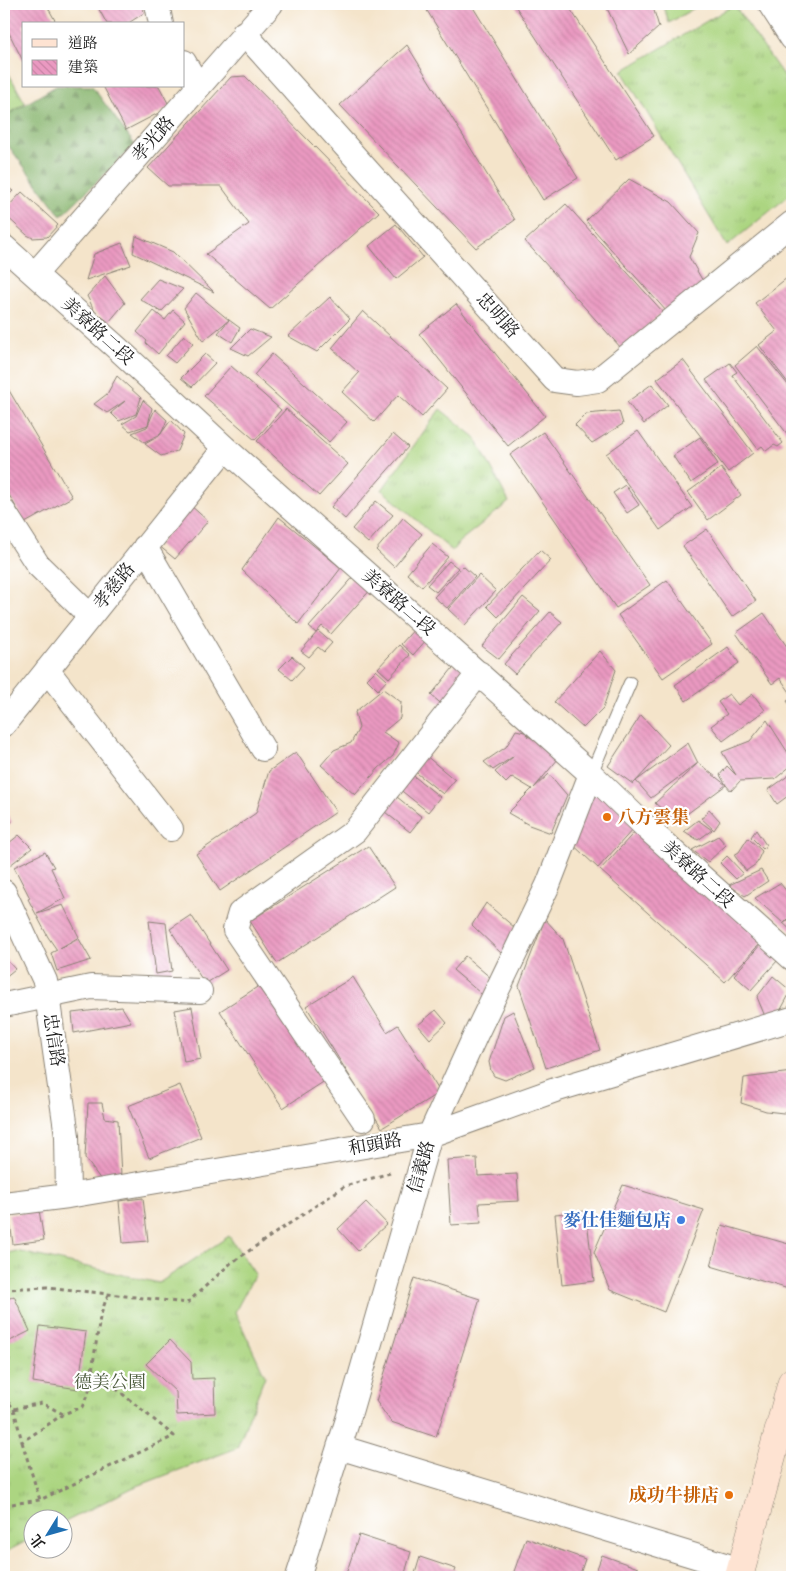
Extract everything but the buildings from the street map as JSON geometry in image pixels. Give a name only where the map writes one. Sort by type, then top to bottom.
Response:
[{"type":"street","points":[[157,4],[161,22]]},
{"type":"street","name":"孝光路","points":[[35,274],[271,4]]},
{"type":"street","points":[[770,4],[792,38]]},
{"type":"street","name":"忠明路","points":[[244,33],[555,380],[576,383],[598,380],[792,223]]},
{"type":"street","points":[[185,64],[198,86]]},
{"type":"street","name":"美寮路二段","points":[[4,247],[118,348],[224,448],[591,774],[649,830],[792,958]]},
{"type":"street","name":"孝慈路","points":[[4,724],[224,448]]},
{"type":"street","points":[[4,512],[38,565],[90,616]]},
{"type":"street","points":[[145,547],[262,749]]},
{"type":"street","points":[[47,670],[170,829]]},
{"type":"street","points":[[363,1119],[235,930],[240,913],[355,831],[479,673]]},
{"type":"street","name":"信義路","points":[[298,1577],[339,1447],[430,1135],[476,1034],[548,885],[591,774]]},
{"type":"street","name":"忠信路","points":[[4,892],[44,981],[67,1136],[68,1196]]},
{"type":"street","points":[[4,1005],[91,987],[200,991]]},
{"type":"street","name":"和頭路","points":[[4,1204],[68,1196],[430,1135],[558,1088],[792,1019]]},
{"type":"street","points":[[339,1447],[740,1574],[792,1382]]},
{"type":"lane","points":[[591,774],[630,683]]},
{"type":"path","points":[[4,1289],[47,1286],[186,1303],[231,1263],[345,1186],[390,1172]]},
{"type":"path","points":[[22,1442],[63,1414],[82,1407],[89,1391],[100,1317],[108,1294]]},
{"type":"path","points":[[4,1344],[10,1358],[4,1366]]},
{"type":"path","points":[[4,1505],[40,1500],[174,1436],[92,1370]]},
{"type":"path","points":[[4,1397],[14,1409],[40,1500]]},
{"type":"path","points":[[14,1409],[42,1403],[63,1414]]},
{"type":"green space","points":[[663,4],[701,4],[669,23]]},
{"type":"green space","points":[[734,5],[792,88],[792,193],[727,246],[622,71]]},
{"type":"green space","points":[[4,65],[25,103],[4,117]]},
{"type":"green space","points":[[53,88],[93,88],[135,145],[61,216],[4,140],[4,117]]},
{"type":"green space","points":[[440,409],[475,437],[509,502],[460,541],[452,551],[382,490]]},
{"type":"green space","name":"德美公園","points":[[229,1236],[255,1274],[235,1312],[265,1376],[237,1448],[132,1488],[72,1518],[72,1508],[22,1508],[22,1543],[4,1553],[4,1254],[16,1251],[159,1283]]},
{"type":"place","name":"八方雲集","points":[[607,817]]},
{"type":"place","name":"麥仕佳麵包店","points":[[681,1220]]},
{"type":"place","name":"成功牛排店","points":[[729,1495]]}]
